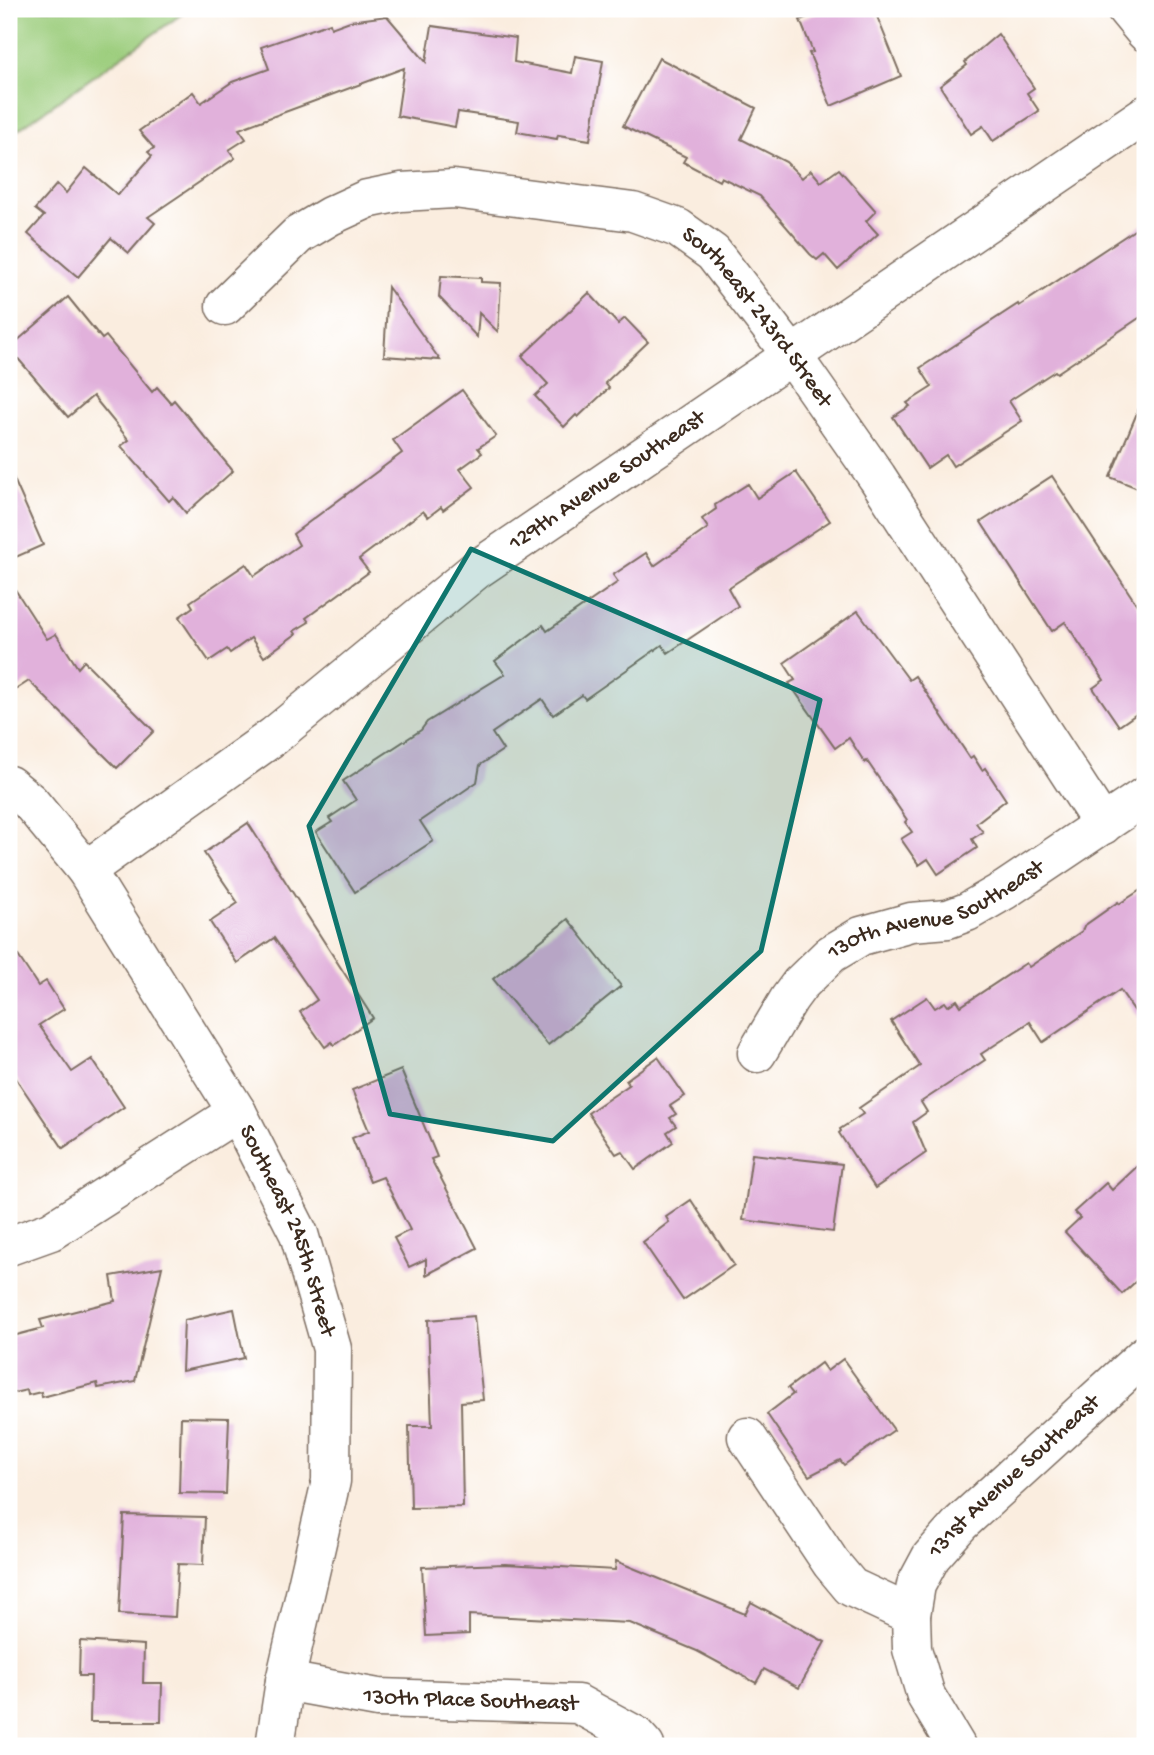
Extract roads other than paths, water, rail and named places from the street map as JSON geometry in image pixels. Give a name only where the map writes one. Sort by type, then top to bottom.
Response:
[{"type":"street","points":[[1126,9],[1145,32]]},
{"type":"street","name":"129th Avenue Southeast","points":[[86,870],[274,736],[476,570],[1145,115]]},
{"type":"street","name":"Southeast 243rd Street","points":[[225,306],[298,235],[367,199],[390,194],[454,189],[633,212],[678,228],[713,253],[791,354],[877,477],[1103,825]]},
{"type":"street","name":"Southeast 245th Street","points":[[9,785],[30,802],[86,870],[237,1112],[299,1234],[332,1349],[331,1481],[285,1681],[275,1746]]},
{"type":"street","name":"130th Avenue Southeast","points":[[757,1054],[800,984],[831,954],[861,936],[911,922],[948,919],[967,912],[1145,796]]},
{"type":"street","points":[[9,1246],[51,1231],[237,1112]]},
{"type":"street","name":"131st Avenue Southeast","points":[[956,1746],[926,1696],[912,1649],[911,1615],[916,1585],[931,1557],[961,1523],[1145,1355]]},
{"type":"street","points":[[747,1437],[831,1563],[851,1587],[911,1615]]},
{"type":"street","name":"130th Place Southeast","points":[[285,1681],[378,1698],[578,1704],[635,1735],[645,1746]]}]
